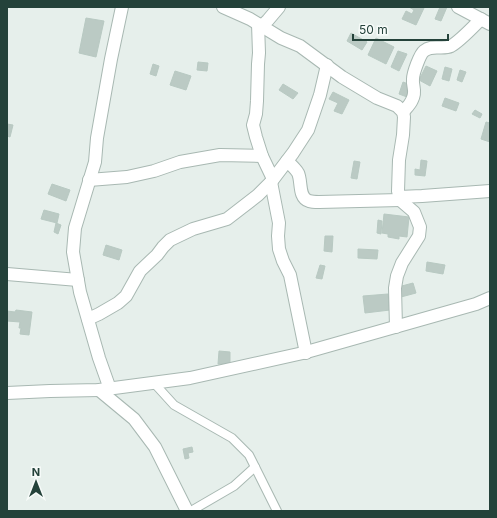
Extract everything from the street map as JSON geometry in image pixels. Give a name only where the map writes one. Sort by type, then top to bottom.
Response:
[{"type":"street","points":[[122,7],[98,131],[95,162],[75,228],[73,252],[80,292],[99,358],[105,389],[134,420],[155,446],[187,511]]},
{"type":"street","points":[[224,7],[260,25],[281,38],[300,46],[342,77],[377,98],[397,106],[403,112],[403,135],[399,160],[398,191],[400,198],[414,212],[420,227],[420,236],[402,263],[397,276],[395,288],[396,327]]},
{"type":"street","points":[[260,25],[268,20],[279,7]]},
{"type":"street","points":[[458,7],[486,22]]},
{"type":"street","points":[[403,112],[413,100],[415,92],[412,80],[424,50],[431,47],[443,48],[450,46],[465,34],[486,22]]},
{"type":"street","points":[[260,25],[257,101],[253,126],[262,156],[272,181],[279,223],[279,249],[290,275],[306,353]]},
{"type":"street","points":[[88,319],[118,303],[126,296],[140,271],[170,240],[193,229],[227,219],[258,195],[272,181],[308,130],[320,95],[327,65]]},
{"type":"street","points":[[90,180],[127,177],[154,171],[180,162],[220,155],[262,156]]},
{"type":"street","points":[[287,161],[299,174],[302,195],[309,201],[319,202],[400,198],[490,191]]},
{"type":"street","points":[[7,274],[78,280]]},
{"type":"street","points":[[7,393],[105,389],[190,378],[306,353],[476,304],[490,298]]},
{"type":"lane","points":[[154,383],[174,405],[232,438],[249,455],[277,511]]},
{"type":"lane","points":[[191,511],[234,486],[255,467]]},
{"type":"building","points":[[409,7],[424,8],[416,25],[402,19],[406,11],[412,14],[414,10]]},
{"type":"building","points":[[440,7],[447,7],[441,21],[435,19]]},
{"type":"building","points":[[86,18],[104,21],[96,57],[79,53]]},
{"type":"building","points":[[351,33],[367,42],[362,50],[347,41]]},
{"type":"building","points":[[376,38],[394,47],[386,64],[368,55]]},
{"type":"building","points":[[398,51],[407,54],[399,71],[391,67]]},
{"type":"building","points":[[198,62],[208,63],[207,71],[197,70]]},
{"type":"building","points":[[153,64],[159,66],[156,76],[150,74]]},
{"type":"building","points":[[426,66],[437,71],[430,86],[419,80]]},
{"type":"building","points":[[445,67],[452,69],[449,81],[442,79]]},
{"type":"building","points":[[460,70],[466,72],[462,82],[457,80]]},
{"type":"building","points":[[175,71],[191,76],[186,90],[170,85]]},
{"type":"building","points":[[403,82],[411,85],[407,97],[399,94]]},
{"type":"building","points":[[283,84],[298,93],[293,99],[279,90]]},
{"type":"building","points":[[333,92],[349,100],[342,114],[334,111],[338,103],[329,99]]},
{"type":"building","points":[[445,98],[459,103],[456,111],[442,106]]},
{"type":"building","points":[[475,110],[482,114],[480,118],[472,114]]},
{"type":"building","points":[[486,122],[490,123],[490,142],[481,139]]},
{"type":"building","points":[[7,124],[13,125],[10,137],[7,136]]},
{"type":"building","points":[[421,160],[427,161],[425,176],[415,175],[415,169],[420,170]]},
{"type":"building","points":[[354,161],[360,162],[357,179],[351,178]]},
{"type":"building","points":[[52,184],[70,190],[66,201],[48,194]]},
{"type":"building","points":[[44,210],[59,214],[57,223],[41,219]]},
{"type":"building","points":[[384,214],[409,217],[407,237],[399,236],[399,239],[388,237],[388,234],[382,233]]},
{"type":"building","points":[[378,220],[382,221],[381,234],[377,233]]},
{"type":"building","points":[[56,223],[61,225],[58,234],[54,232]]},
{"type":"building","points":[[325,236],[333,236],[332,252],[324,251]]},
{"type":"building","points":[[106,245],[122,250],[119,260],[103,255]]},
{"type":"building","points":[[358,249],[378,250],[377,259],[358,258]]},
{"type":"building","points":[[427,262],[445,265],[443,274],[426,271]]},
{"type":"building","points":[[320,265],[325,266],[322,279],[316,278]]},
{"type":"building","points":[[413,283],[416,293],[401,297],[398,287]]},
{"type":"building","points":[[388,294],[390,310],[365,313],[363,296]]},
{"type":"building","points":[[16,310],[32,312],[29,335],[20,334],[20,322],[7,321],[7,311],[15,312]]},
{"type":"building","points":[[219,351],[230,352],[230,364],[218,364]]},
{"type":"building","points":[[192,447],[193,452],[188,453],[189,458],[185,459],[183,449]]}]
